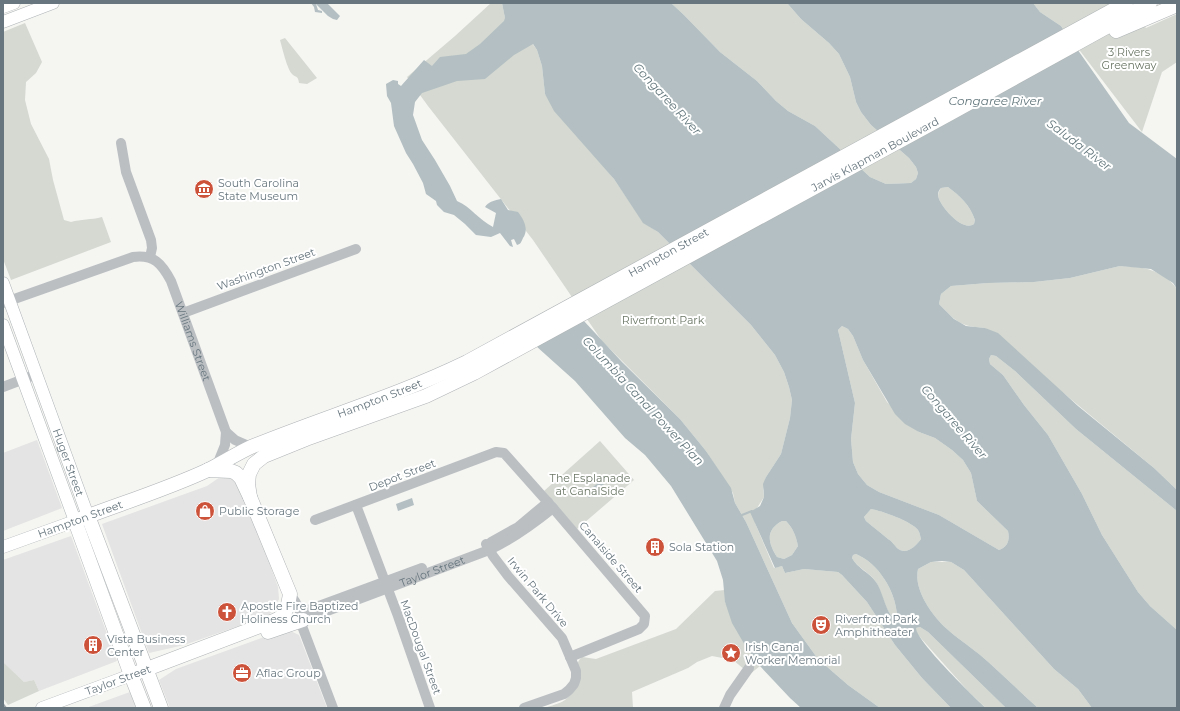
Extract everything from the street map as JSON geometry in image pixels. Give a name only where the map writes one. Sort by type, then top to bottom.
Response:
[{"type":"highway","name":"Jarvis Klapman Boulevard","points":[[743,218],[1126,3]]},
{"type":"highway","name":"Jarvis Klapman Boulevard","points":[[743,218],[1046,61],[1155,8],[1177,5]]},
{"type":"highway","name":"Hampton Street","points":[[250,496],[248,484],[249,474],[254,464],[264,456],[306,439],[426,396],[470,367],[743,218]]},
{"type":"highway","name":"Hampton Street","points":[[82,518],[213,468],[250,448],[436,377],[470,367]]},
{"type":"highway","points":[[213,468],[236,473],[241,478],[250,496],[290,594]]},
{"type":"highway","name":"Huger Street","points":[[82,518],[161,708]]},
{"type":"highway","name":"Huger Street","points":[[82,518],[131,675],[144,708]]},
{"type":"highway","name":"Taylor Street","points":[[131,675],[280,618],[286,612],[290,594]]},
{"type":"highway","points":[[240,634],[266,633],[301,616]]},
{"type":"main road","points":[[3,7],[14,3]]},
{"type":"main road","points":[[3,22],[53,3]]},
{"type":"main road","name":"Huger Street","points":[[3,283],[6,302],[37,374],[82,518]]},
{"type":"main road","name":"Huger Street","points":[[3,325],[23,380],[82,518]]},
{"type":"main road","name":"Hampton Street","points":[[3,547],[82,518]]},
{"type":"main road","name":"Taylor Street","points":[[42,708],[131,675]]},
{"type":"street","points":[[6,302],[134,257],[150,257],[152,248],[151,240],[126,172],[120,143]]},
{"type":"street","name":"Washington Street","points":[[184,313],[356,249]]},
{"type":"street","name":"Williams Street","points":[[150,257],[161,265],[168,275],[184,313],[226,432],[225,445],[213,468]]},
{"type":"street","points":[[3,387],[37,374]]},
{"type":"street","points":[[226,432],[235,440],[250,448]]},
{"type":"street","name":"Canalside Street","points":[[496,452],[504,453],[645,616],[644,624],[639,629],[570,657]]},
{"type":"street","name":"Depot Street","points":[[315,520],[496,452]]},
{"type":"street","name":"MacDougal Street","points":[[356,505],[430,708]]},
{"type":"street","name":"Taylor Street","points":[[301,616],[508,541],[522,532],[550,505]]},
{"type":"street","name":"Irwin Park Drive","points":[[488,547],[508,576],[562,638],[576,672],[574,684],[564,694],[524,708]]},
{"type":"street","points":[[290,594],[301,616],[302,626],[333,708]]},
{"type":"street","points":[[724,708],[730,695],[749,668]]},
{"type":"shaded area","points":[[37,440],[62,508],[3,531],[3,453]]},
{"type":"shaded area","points":[[223,475],[239,481],[278,587],[279,599],[271,613],[265,617],[184,645],[149,653],[102,524],[207,486]]},
{"type":"shaded area","points":[[71,536],[117,661],[39,691],[34,680],[24,682],[3,662],[3,560]]},
{"type":"shaded area","points":[[286,629],[299,635],[327,708],[170,708],[159,680],[176,669]]},
{"type":"shaded area","points":[[130,692],[136,708],[86,708]]},
{"type":"green space","name":"Riverfront Park","points":[[491,3],[502,3],[505,18],[524,32],[537,50],[542,66],[545,94],[614,179],[643,222],[658,232],[751,325],[775,355],[784,372],[792,400],[790,418],[781,454],[766,477],[763,490],[764,497],[757,508],[755,523],[774,568],[782,566],[785,573],[804,569],[838,572],[842,575],[867,602],[895,645],[922,678],[951,708],[880,708],[848,685],[818,659],[792,623],[746,522],[735,503],[733,493],[706,451],[680,419],[602,341],[533,240],[407,77]]},
{"type":"green space","points":[[671,3],[787,3],[801,19],[829,43],[839,54],[850,77],[856,102],[861,112],[871,125],[909,158],[916,167],[918,173],[916,179],[911,183],[886,184],[870,177],[815,126],[788,111],[776,101],[757,81],[720,52]]},
{"type":"green space","name":"3 Rivers Greenway","points":[[1033,3],[1126,3],[1146,28],[1177,14],[1177,62],[1162,72],[1142,132],[1061,26],[1040,12]]},
{"type":"green space","points":[[25,23],[42,62],[36,73],[26,82],[25,100],[31,124],[49,159],[64,220],[71,222],[102,217],[111,242],[11,280],[3,259],[3,32]]},
{"type":"green space","points":[[285,38],[317,78],[307,84],[299,83],[299,80],[288,68],[280,40]]},
{"type":"green space","points":[[948,187],[967,205],[975,220],[974,224],[970,226],[959,222],[941,203],[938,198],[939,192],[941,188]]},
{"type":"green space","points":[[1120,266],[1152,270],[1165,277],[1177,289],[1177,490],[1154,468],[985,328],[969,326],[959,322],[939,304],[941,294],[951,286],[988,283],[1034,282],[1070,278]]},
{"type":"green space","points":[[842,326],[848,329],[853,336],[863,360],[887,402],[919,432],[935,438],[963,460],[971,473],[977,501],[1008,531],[1008,540],[1002,549],[999,550],[939,515],[879,492],[867,485],[858,474],[853,462],[851,439],[855,403],[838,330]]},
{"type":"green space","points":[[991,355],[996,356],[1015,371],[1076,429],[1177,511],[1177,630],[1150,606],[1138,592],[1102,535],[1082,494],[1048,435],[1003,375],[990,364],[989,359]]},
{"type":"green space","name":"The Esplanade at CanalSide","points":[[600,441],[634,480],[577,529],[544,491]]},
{"type":"green space","points":[[871,509],[889,514],[909,523],[918,530],[921,539],[907,551],[900,550],[866,521],[864,517]]},
{"type":"green space","points":[[782,521],[786,521],[791,526],[798,546],[792,555],[784,559],[777,557],[770,542],[773,528]]},
{"type":"green space","points":[[856,554],[871,564],[884,578],[893,596],[897,614],[892,616],[876,582],[854,561],[852,558],[853,555]]},
{"type":"green space","points":[[931,562],[951,562],[964,570],[1054,669],[1078,689],[1092,708],[1038,708],[986,660],[947,629],[934,615],[926,603],[918,583],[918,569]]},
{"type":"green space","points":[[725,590],[725,602],[746,647],[760,666],[750,674],[733,660],[712,656],[632,692],[633,708],[544,708],[565,700],[570,695],[575,683],[577,665],[582,657],[596,659],[676,629],[715,591]]},
{"type":"green space","points":[[920,627],[928,632],[1006,708],[986,708],[968,691],[919,636],[916,628]]},
{"type":"green space","points":[[3,662],[24,682],[34,680],[39,691],[8,705],[3,698]]},
{"type":"water","points":[[311,3],[327,3],[340,16],[337,20],[333,19],[316,4],[318,10],[322,11],[322,13],[315,12]]},
{"type":"water","name":"Congaree River","points":[[502,3],[671,3],[720,52],[757,81],[776,101],[788,111],[815,126],[870,177],[886,184],[911,183],[916,179],[918,173],[916,167],[909,158],[871,125],[861,112],[856,102],[850,77],[839,54],[829,43],[801,19],[787,3],[1033,3],[1040,12],[1061,26],[1129,123],[1177,159],[1177,289],[1173,283],[1151,269],[1120,266],[1070,278],[1034,282],[988,283],[951,286],[941,294],[939,304],[954,319],[966,326],[985,328],[998,333],[1078,406],[1154,468],[1177,490],[1177,511],[1076,429],[1015,371],[996,356],[991,355],[989,359],[990,364],[1003,375],[1048,435],[1082,494],[1102,535],[1138,592],[1150,606],[1177,630],[1177,708],[1092,708],[1078,689],[1054,669],[964,570],[951,562],[931,562],[918,569],[917,576],[922,596],[930,610],[947,629],[986,660],[1038,708],[1006,708],[928,632],[920,627],[916,628],[925,644],[935,656],[986,708],[951,708],[922,678],[895,645],[867,602],[842,575],[838,572],[804,569],[785,573],[782,566],[775,568],[750,512],[760,506],[764,497],[763,484],[781,454],[790,418],[792,400],[784,372],[775,355],[751,325],[658,232],[643,223],[614,179],[554,111],[545,94],[542,66],[537,50],[533,44],[514,55],[485,79],[457,81],[422,93],[415,102],[413,115],[422,140],[450,186],[457,201],[493,227],[496,213],[485,207],[494,201],[501,199],[508,210],[518,212],[524,221],[526,231],[521,243],[517,245],[514,239],[511,240],[513,247],[510,246],[500,233],[491,237],[476,235],[454,215],[444,212],[437,205],[436,201],[426,194],[423,183],[406,153],[394,126],[391,103],[387,96],[386,84],[393,80],[398,81],[398,84],[401,86],[424,60],[432,66],[440,57],[466,54],[480,44],[504,21],[505,18]],"holes":[[[948,187],[964,201],[973,215],[975,220],[974,224],[970,226],[964,225],[949,213],[938,198],[938,193],[941,188]],[[842,326],[848,329],[853,336],[863,360],[895,414],[905,424],[919,432],[935,438],[963,460],[971,473],[977,501],[1008,531],[1009,537],[1006,545],[1002,549],[999,550],[939,515],[879,492],[867,485],[858,474],[853,462],[851,439],[855,403],[838,330]],[[871,509],[896,517],[909,523],[919,531],[921,539],[907,551],[900,550],[866,521],[864,517]],[[782,521],[786,521],[791,526],[798,546],[792,555],[784,559],[777,557],[770,542],[773,528]],[[856,554],[864,558],[884,578],[893,596],[897,614],[892,616],[876,582],[857,565],[852,558],[853,555]]]},
{"type":"water","name":"Columbia Canal Power Plan","points":[[583,320],[622,362],[680,419],[706,451],[731,488],[735,503],[746,522],[792,623],[818,659],[848,685],[880,708],[801,708],[760,666],[746,647],[732,623],[725,602],[723,580],[717,561],[671,486],[645,455],[625,438],[575,381],[536,346]]},
{"type":"water","points":[[601,481],[604,484],[589,498],[585,493]]},
{"type":"water","points":[[412,498],[414,505],[398,511],[396,504]]},
{"type":"waterway","points":[[742,515],[752,511]]},
{"type":"railway","points":[[3,704],[6,708]]},
{"type":"place","name":"South Carolina State Museum","points":[[204,189]]},
{"type":"place","name":"Public Storage","points":[[205,511]]},
{"type":"place","name":"Sola Station","points":[[655,547]]},
{"type":"place","name":"Apostle Fire Baptized Holiness Church","points":[[227,612]]},
{"type":"place","name":"Riverfront Park Amphitheater","points":[[821,625]]},
{"type":"place","name":"Vista Business Center","points":[[93,645]]},
{"type":"place","name":"Irish Canal Worker Memorial","points":[[731,653]]},
{"type":"place","name":"Aflac Group","points":[[242,673]]},
{"type":"water label","name":"Saluda River","points":[[1079,145]]}]
